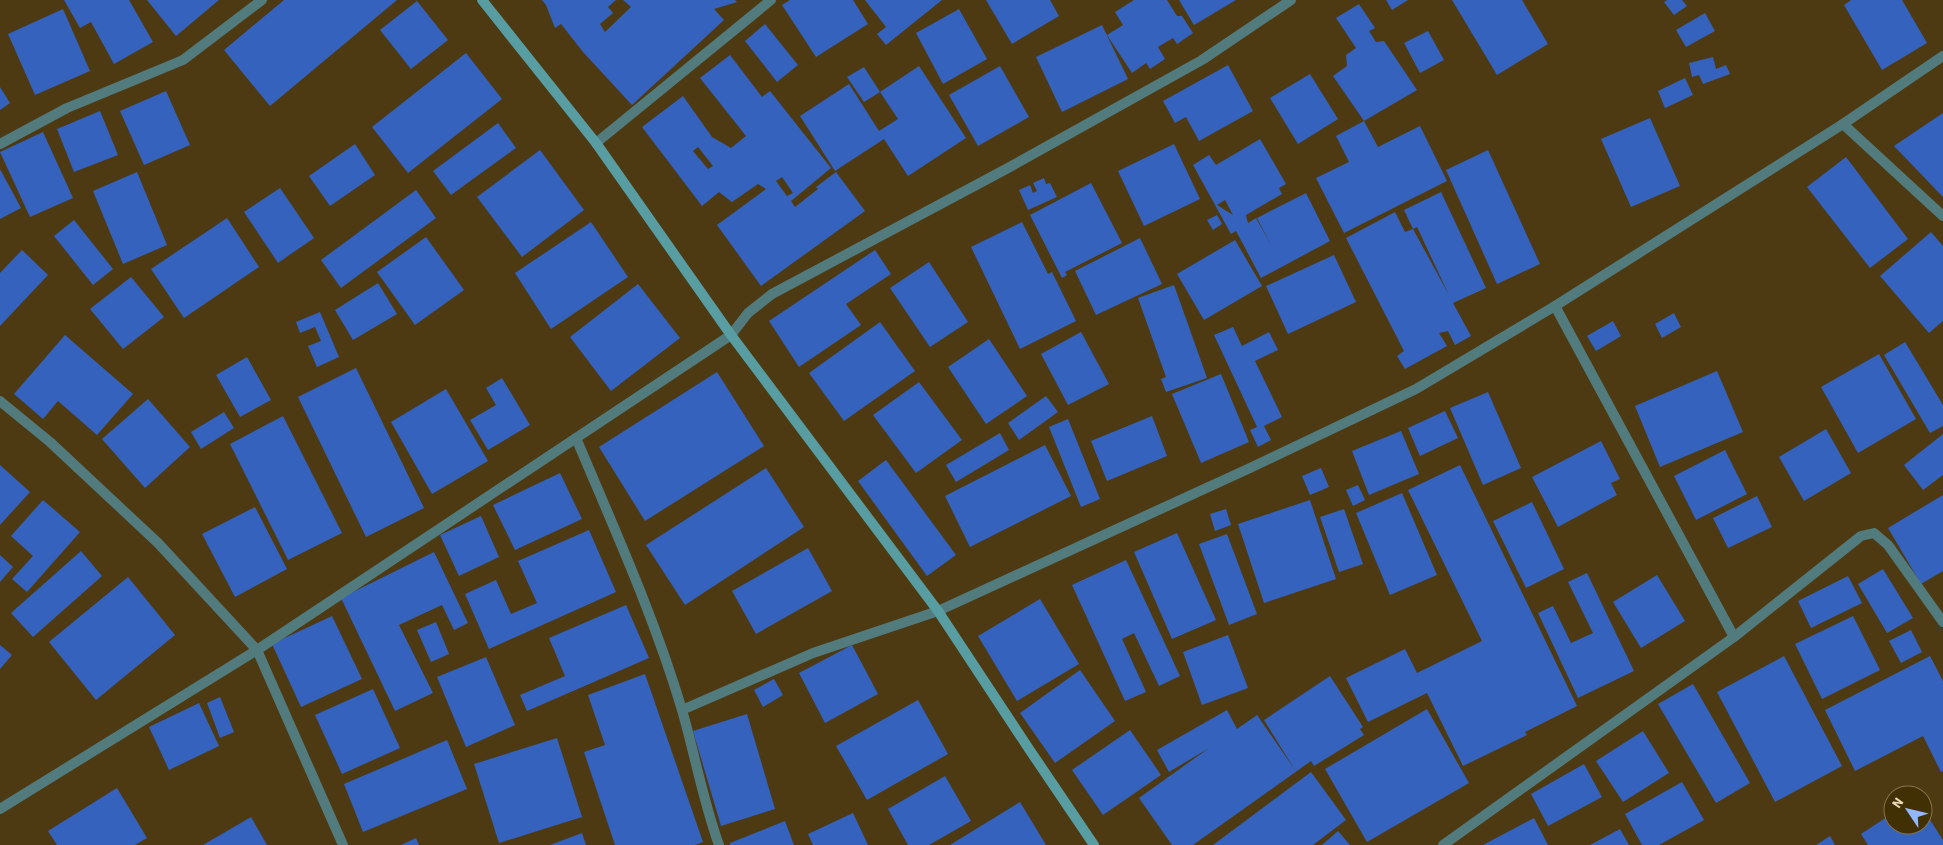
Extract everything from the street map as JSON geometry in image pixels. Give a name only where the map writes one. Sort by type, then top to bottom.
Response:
[{"type":"main road","points":[[482,0],[596,142],[731,335],[938,611],[1028,749],[1094,845]]},
{"type":"street","points":[[0,144],[67,108],[183,60],[262,0]]},
{"type":"street","points":[[596,142],[771,0]]},
{"type":"street","points":[[0,809],[257,650],[731,335],[748,313],[772,294],[1008,168],[1193,64],[1291,0]]},
{"type":"street","points":[[682,710],[813,653],[938,611],[1416,390],[1555,306],[1842,124],[1943,56]]},
{"type":"street","points":[[1842,124],[1943,216]]},
{"type":"street","points":[[1555,306],[1734,637]]},
{"type":"street","points":[[0,401],[50,442],[158,543],[257,650],[342,845]]},
{"type":"street","points":[[576,438],[644,598],[682,710],[708,814],[719,845]]},
{"type":"street","points":[[1443,845],[1734,637],[1861,536],[1874,533],[1888,545],[1943,622]]},
{"type":"building","points":[[64,0],[129,0],[153,42],[114,64],[91,22],[80,28]]},
{"type":"building","points":[[147,0],[219,0],[176,36]]},
{"type":"building","points":[[284,0],[397,0],[270,106],[224,50]]},
{"type":"building","points":[[542,0],[616,0],[608,7],[613,13],[600,24],[605,32],[631,7],[623,0],[735,0],[737,2],[714,9],[724,20],[632,105],[583,52],[561,24],[555,28],[546,5]]},
{"type":"building","points":[[790,0],[853,0],[868,24],[816,57],[782,5]]},
{"type":"building","points":[[865,0],[942,0],[886,45],[877,34],[886,27]]},
{"type":"building","points":[[986,0],[1050,0],[1059,16],[1012,44]]},
{"type":"building","points":[[1134,0],[1167,0],[1177,16],[1182,16],[1193,33],[1177,44],[1173,38],[1158,47],[1165,59],[1150,69],[1146,63],[1132,73],[1107,35],[1123,25],[1115,12]]},
{"type":"building","points":[[1179,0],[1236,0],[1194,25]]},
{"type":"building","points":[[1386,0],[1408,0],[1392,10]]},
{"type":"building","points":[[1452,0],[1522,0],[1548,44],[1497,75]]},
{"type":"building","points":[[1667,0],[1682,0],[1687,6],[1674,15],[1664,2]]},
{"type":"building","points":[[1851,0],[1902,0],[1927,43],[1882,70],[1844,5]]},
{"type":"building","points":[[417,1],[448,40],[411,69],[380,30]]},
{"type":"building","points":[[1359,4],[1375,28],[1369,31],[1376,42],[1384,41],[1417,90],[1364,121],[1333,76],[1347,66],[1346,55],[1356,48],[1336,18]]},
{"type":"building","points":[[63,9],[90,71],[35,95],[8,34]]},
{"type":"building","points":[[959,9],[987,59],[943,84],[916,33]]},
{"type":"building","points":[[1705,13],[1715,31],[1686,47],[1676,30]]},
{"type":"building","points":[[765,24],[798,65],[777,82],[745,41]]},
{"type":"building","points":[[1102,25],[1128,79],[1062,112],[1036,57]]},
{"type":"building","points":[[1428,31],[1444,60],[1420,73],[1404,43]]},
{"type":"building","points":[[466,53],[502,99],[408,173],[372,127]]},
{"type":"building","points":[[730,55],[762,97],[770,91],[831,168],[791,201],[795,207],[818,189],[816,187],[836,172],[865,211],[761,286],[717,225],[766,189],[758,184],[732,202],[719,192],[702,206],[642,127],[683,96],[712,137],[731,148],[746,136],[700,78]],"holes":[[[698,147],[713,166],[708,169],[693,151]],[[782,177],[793,193],[787,196],[776,181]]]},
{"type":"building","points":[[1713,57],[1716,69],[1726,65],[1730,74],[1703,84],[1699,75],[1692,77],[1689,63]]},
{"type":"building","points":[[1228,65],[1253,111],[1199,141],[1186,117],[1175,123],[1163,101]]},
{"type":"building","points":[[919,66],[966,138],[908,176],[884,139],[835,171],[800,116],[849,84],[879,131],[898,119],[880,92]]},
{"type":"building","points":[[1000,66],[1029,117],[978,146],[949,95]]},
{"type":"building","points":[[864,67],[880,92],[864,102],[847,77]]},
{"type":"building","points":[[1310,74],[1338,119],[1298,144],[1270,98]]},
{"type":"building","points":[[1685,78],[1693,95],[1665,108],[1658,91]]},
{"type":"building","points":[[0,87],[10,103],[0,110]]},
{"type":"building","points":[[166,91],[190,145],[144,165],[120,111]]},
{"type":"building","points":[[100,111],[118,155],[74,172],[57,129]]},
{"type":"building","points":[[1943,113],[1943,197],[1894,146]]},
{"type":"building","points":[[1650,118],[1680,186],[1631,207],[1601,139]]},
{"type":"building","points":[[1364,121],[1378,147],[1420,126],[1447,181],[1344,233],[1316,178],[1349,162],[1336,136]]},
{"type":"building","points":[[498,123],[516,148],[451,195],[433,171]]},
{"type":"building","points":[[43,132],[73,198],[30,217],[0,152]]},
{"type":"building","points":[[1260,139],[1286,184],[1279,188],[1282,194],[1246,215],[1248,223],[1256,218],[1272,247],[1257,218],[1306,193],[1330,241],[1261,278],[1236,231],[1231,234],[1193,165],[1209,155],[1216,165]],"holes":[[[1225,200],[1233,215],[1217,205]]]},
{"type":"building","points":[[355,144],[375,175],[330,206],[309,176]]},
{"type":"building","points":[[1174,144],[1200,199],[1144,226],[1118,171]]},
{"type":"building","points":[[540,150],[584,210],[522,257],[477,197]]},
{"type":"building","points":[[1488,150],[1540,264],[1497,284],[1446,170]]},
{"type":"building","points":[[1846,157],[1908,239],[1870,268],[1807,187]]},
{"type":"building","points":[[0,169],[21,208],[0,219]]},
{"type":"building","points":[[137,172],[167,245],[123,264],[93,191]]},
{"type":"building","points":[[1044,178],[1046,184],[1050,183],[1057,197],[1028,210],[1019,190],[1030,185],[1033,193],[1037,191],[1033,183]]},
{"type":"building","points":[[1091,183],[1122,243],[1065,272],[1067,275],[1062,278],[1030,215]]},
{"type":"building","points":[[280,188],[314,238],[278,263],[244,212]]},
{"type":"building","points":[[416,190],[436,218],[341,288],[321,260]]},
{"type":"building","points":[[1441,192],[1486,288],[1453,303],[1471,336],[1455,345],[1448,331],[1439,333],[1447,346],[1405,369],[1397,356],[1404,351],[1346,238],[1395,212],[1405,232],[1413,229],[1404,210]],"holes":[[[1417,227],[1449,295],[1413,229]]]},
{"type":"building","points":[[1217,215],[1222,224],[1213,230],[1207,220]]},
{"type":"building","points":[[227,218],[259,267],[184,318],[151,269]]},
{"type":"building","points":[[74,220],[113,269],[93,285],[54,236]]},
{"type":"building","points":[[591,222],[628,277],[551,329],[515,273]]},
{"type":"building","points":[[1022,222],[1048,274],[1052,272],[1076,321],[1020,349],[971,247]]},
{"type":"building","points":[[1931,232],[1943,246],[1943,321],[1929,333],[1880,276]]},
{"type":"building","points":[[426,237],[464,290],[415,325],[377,272]]},
{"type":"building","points":[[1140,238],[1162,284],[1096,315],[1075,271]]},
{"type":"building","points":[[1235,240],[1262,286],[1204,320],[1177,274]]},
{"type":"building","points":[[22,250],[48,275],[0,326],[0,273]]},
{"type":"building","points":[[875,250],[891,274],[846,304],[861,325],[799,367],[769,321]]},
{"type":"building","points":[[1334,255],[1356,302],[1288,334],[1266,286]]},
{"type":"building","points":[[929,262],[968,322],[930,347],[890,288]]},
{"type":"building","points":[[131,277],[164,317],[123,349],[90,309]]},
{"type":"building","points":[[378,283],[397,314],[353,340],[335,310]]},
{"type":"building","points":[[638,284],[680,338],[611,391],[570,337]]},
{"type":"building","points":[[1174,285],[1207,378],[1166,392],[1161,379],[1166,377],[1138,298]]},
{"type":"building","points":[[320,312],[339,357],[317,367],[308,346],[321,341],[315,327],[300,333],[296,322]]},
{"type":"building","points":[[1674,313],[1681,327],[1662,338],[1655,324]]},
{"type":"building","points":[[1613,321],[1621,336],[1596,351],[1587,336]]},
{"type":"building","points":[[880,322],[915,371],[844,421],[809,373]]},
{"type":"building","points":[[1233,327],[1242,346],[1269,332],[1278,350],[1255,361],[1282,417],[1264,426],[1271,440],[1258,447],[1250,430],[1257,427],[1214,335]]},
{"type":"building","points":[[1081,332],[1109,384],[1068,405],[1041,354]]},
{"type":"building","points":[[65,335],[133,394],[97,435],[58,401],[43,419],[14,394]]},
{"type":"building","points":[[989,339],[1027,396],[986,424],[948,367]]},
{"type":"building","points":[[1905,342],[1943,405],[1943,426],[1930,433],[1884,355]]},
{"type":"building","points":[[1879,354],[1916,419],[1858,453],[1821,387]]},
{"type":"building","points":[[247,357],[271,400],[240,417],[216,375]]},
{"type":"building","points":[[356,368],[424,508],[366,537],[298,397]]},
{"type":"building","points":[[1717,371],[1743,432],[1660,467],[1635,406]]},
{"type":"building","points":[[717,372],[764,446],[645,521],[599,447]]},
{"type":"building","points":[[1221,374],[1249,442],[1201,463],[1172,394]]},
{"type":"building","points":[[502,378],[530,425],[488,450],[470,420],[496,405],[486,388]]},
{"type":"building","points":[[919,382],[962,440],[916,473],[873,415]]},
{"type":"building","points":[[446,389],[488,461],[432,494],[391,422]]},
{"type":"building","points":[[1488,392],[1521,468],[1483,485],[1450,408]]},
{"type":"building","points":[[1046,396],[1058,412],[1019,440],[1008,423]]},
{"type":"building","points":[[148,399],[190,447],[145,488],[102,439]]},
{"type":"building","points":[[1445,411],[1458,438],[1420,456],[1408,428]]},
{"type":"building","points":[[224,412],[234,428],[201,449],[191,432]]},
{"type":"building","points":[[283,416],[342,533],[288,560],[230,444]]},
{"type":"building","points":[[1152,416],[1167,456],[1107,481],[1091,441]]},
{"type":"building","points":[[1068,419],[1100,499],[1081,507],[1049,427]]},
{"type":"building","points":[[1826,429],[1851,473],[1804,501],[1779,457]]},
{"type":"building","points":[[1401,431],[1419,474],[1369,495],[1352,451]]},
{"type":"building","points":[[1000,433],[1009,450],[956,482],[946,465]]},
{"type":"building","points":[[1943,434],[1943,475],[1923,490],[1904,465]]},
{"type":"building","points":[[1601,441],[1620,479],[1611,483],[1617,495],[1558,527],[1532,477]]},
{"type":"building","points":[[1045,445],[1071,496],[970,547],[945,496]]},
{"type":"building","points":[[1725,450],[1747,494],[1696,520],[1674,476]]},
{"type":"building","points":[[886,460],[956,555],[927,576],[858,481]]},
{"type":"building","points":[[0,465],[30,492],[0,525]]},
{"type":"building","points":[[1460,465],[1577,706],[1525,732],[1527,735],[1463,766],[1427,693],[1368,722],[1346,678],[1405,649],[1417,673],[1482,641],[1408,490]]},
{"type":"building","points":[[766,468],[804,527],[685,605],[646,545]]},
{"type":"building","points":[[1321,468],[1329,487],[1310,495],[1302,476]]},
{"type":"building","points":[[560,473],[582,519],[515,550],[493,505]]},
{"type":"building","points":[[1358,485],[1365,500],[1353,506],[1346,490]]},
{"type":"building","points":[[1402,493],[1437,575],[1390,595],[1356,513]]},
{"type":"building","points":[[1943,495],[1943,571],[1921,584],[1888,528]]},
{"type":"building","points":[[1757,496],[1772,527],[1728,548],[1713,518]]},
{"type":"building","points":[[43,500],[80,532],[27,592],[12,579],[33,556],[11,536]]},
{"type":"building","points":[[1310,500],[1336,579],[1264,603],[1238,524]]},
{"type":"building","points":[[1532,502],[1564,569],[1526,588],[1493,521]]},
{"type":"building","points":[[255,507],[287,569],[235,597],[202,534]]},
{"type":"building","points":[[1226,509],[1231,525],[1215,531],[1210,514]]},
{"type":"building","points":[[1344,509],[1363,564],[1339,572],[1320,517]]},
{"type":"building","points":[[481,516],[499,557],[459,576],[440,535]]},
{"type":"building","points":[[589,530],[616,592],[489,649],[465,594],[496,580],[511,614],[537,603],[518,561]]},
{"type":"building","points":[[1177,533],[1216,620],[1172,639],[1134,552]]},
{"type":"building","points":[[1227,534],[1257,614],[1229,625],[1199,544]]},
{"type":"building","points":[[808,548],[832,591],[756,634],[732,591]]},
{"type":"building","points":[[81,551],[102,576],[33,637],[11,613]]},
{"type":"building","points":[[434,552],[468,623],[454,630],[442,605],[399,625],[433,693],[395,711],[341,598]]},
{"type":"building","points":[[0,555],[13,567],[0,582]]},
{"type":"building","points":[[1126,560],[1180,676],[1159,686],[1134,633],[1122,639],[1146,692],[1125,701],[1072,585]]},
{"type":"building","points":[[1883,569],[1913,618],[1887,633],[1858,584]]},
{"type":"building","points":[[1587,573],[1634,671],[1578,698],[1538,613],[1553,606],[1571,643],[1593,633],[1568,582]]},
{"type":"building","points":[[1657,575],[1685,621],[1641,648],[1613,602]]},
{"type":"building","points":[[1848,576],[1862,603],[1811,628],[1798,601]]},
{"type":"building","points":[[128,577],[175,635],[96,700],[49,642]]},
{"type":"building","points":[[1040,599],[1079,664],[1017,701],[978,636]]},
{"type":"building","points":[[626,605],[649,658],[527,711],[520,695],[565,676],[549,638]]},
{"type":"building","points":[[332,616],[362,679],[301,707],[272,644]]},
{"type":"building","points":[[1853,616],[1880,670],[1822,699],[1795,644]]},
{"type":"building","points":[[436,622],[449,654],[431,662],[417,630]]},
{"type":"building","points":[[1911,630],[1922,652],[1901,663],[1889,641]]},
{"type":"building","points":[[1228,635],[1248,688],[1202,705],[1183,652]]},
{"type":"building","points":[[0,645],[12,655],[0,669]]},
{"type":"building","points":[[852,645],[878,694],[825,723],[799,673]]},
{"type":"building","points":[[1784,656],[1842,766],[1775,802],[1717,692]]},
{"type":"building","points":[[1930,656],[1943,681],[1943,771],[1941,772],[1923,736],[1855,771],[1825,710]]},
{"type":"building","points":[[486,657],[515,725],[466,747],[437,677]]},
{"type":"building","points":[[1080,670],[1115,721],[1055,763],[1020,713]]},
{"type":"building","points":[[645,674],[703,842],[695,845],[615,845],[584,752],[605,745],[588,695]]},
{"type":"building","points":[[1330,676],[1363,727],[1360,729],[1364,735],[1314,766],[1311,761],[1193,845],[1172,845],[1139,798],[1209,748],[1169,772],[1157,750],[1227,710],[1237,729],[1257,715],[1295,770],[1264,720]]},
{"type":"building","points":[[774,679],[783,695],[763,707],[754,690]]},
{"type":"building","points":[[1693,684],[1750,783],[1716,803],[1658,704]]},
{"type":"building","points":[[373,689],[400,748],[342,774],[315,715]]},
{"type":"building","points":[[220,697],[234,732],[220,738],[207,703]]},
{"type":"building","points":[[918,700],[948,754],[867,800],[836,746]]},
{"type":"building","points":[[199,703],[219,746],[169,770],[149,727]]},
{"type":"building","points":[[1427,709],[1469,783],[1367,842],[1325,769]]},
{"type":"building","points":[[747,714],[775,809],[721,826],[693,731]]},
{"type":"building","points":[[1130,730],[1161,775],[1103,815],[1072,770]]},
{"type":"building","points":[[1643,731],[1669,773],[1623,802],[1596,761]]},
{"type":"building","points":[[557,738],[582,817],[499,843],[474,764]]},
{"type":"building","points":[[447,740],[467,789],[363,832],[344,784]]},
{"type":"building","points":[[1584,764],[1602,797],[1548,826],[1531,794]]},
{"type":"building","points":[[1311,772],[1346,820],[1313,845],[1213,845]]},
{"type":"building","points":[[945,776],[971,821],[929,845],[908,845],[888,809]]},
{"type":"building","points":[[1682,782],[1704,820],[1659,845],[1642,845],[1625,814]]},
{"type":"building","points":[[117,788],[147,838],[135,845],[57,845],[48,831]]},
{"type":"building","points":[[1020,802],[1046,845],[950,845]]},
{"type":"building","points":[[853,813],[868,845],[813,845],[808,834]]},
{"type":"building","points":[[251,817],[267,845],[203,845]]},
{"type":"building","points":[[1534,818],[1548,845],[1483,845]]},
{"type":"building","points":[[1883,820],[1883,835],[1933,835],[1933,824],[1943,840],[1943,845],[1868,845],[1861,834]]},
{"type":"building","points":[[785,821],[794,845],[730,845],[730,843]]},
{"type":"building","points":[[1620,829],[1629,845],[1590,845]]},
{"type":"building","points":[[1338,831],[1350,845],[1322,845]]},
{"type":"building","points":[[582,833],[586,845],[550,845]]},
{"type":"building","points":[[1830,836],[1835,845],[1816,845]]},
{"type":"building","points":[[416,838],[419,845],[401,845]]}]
